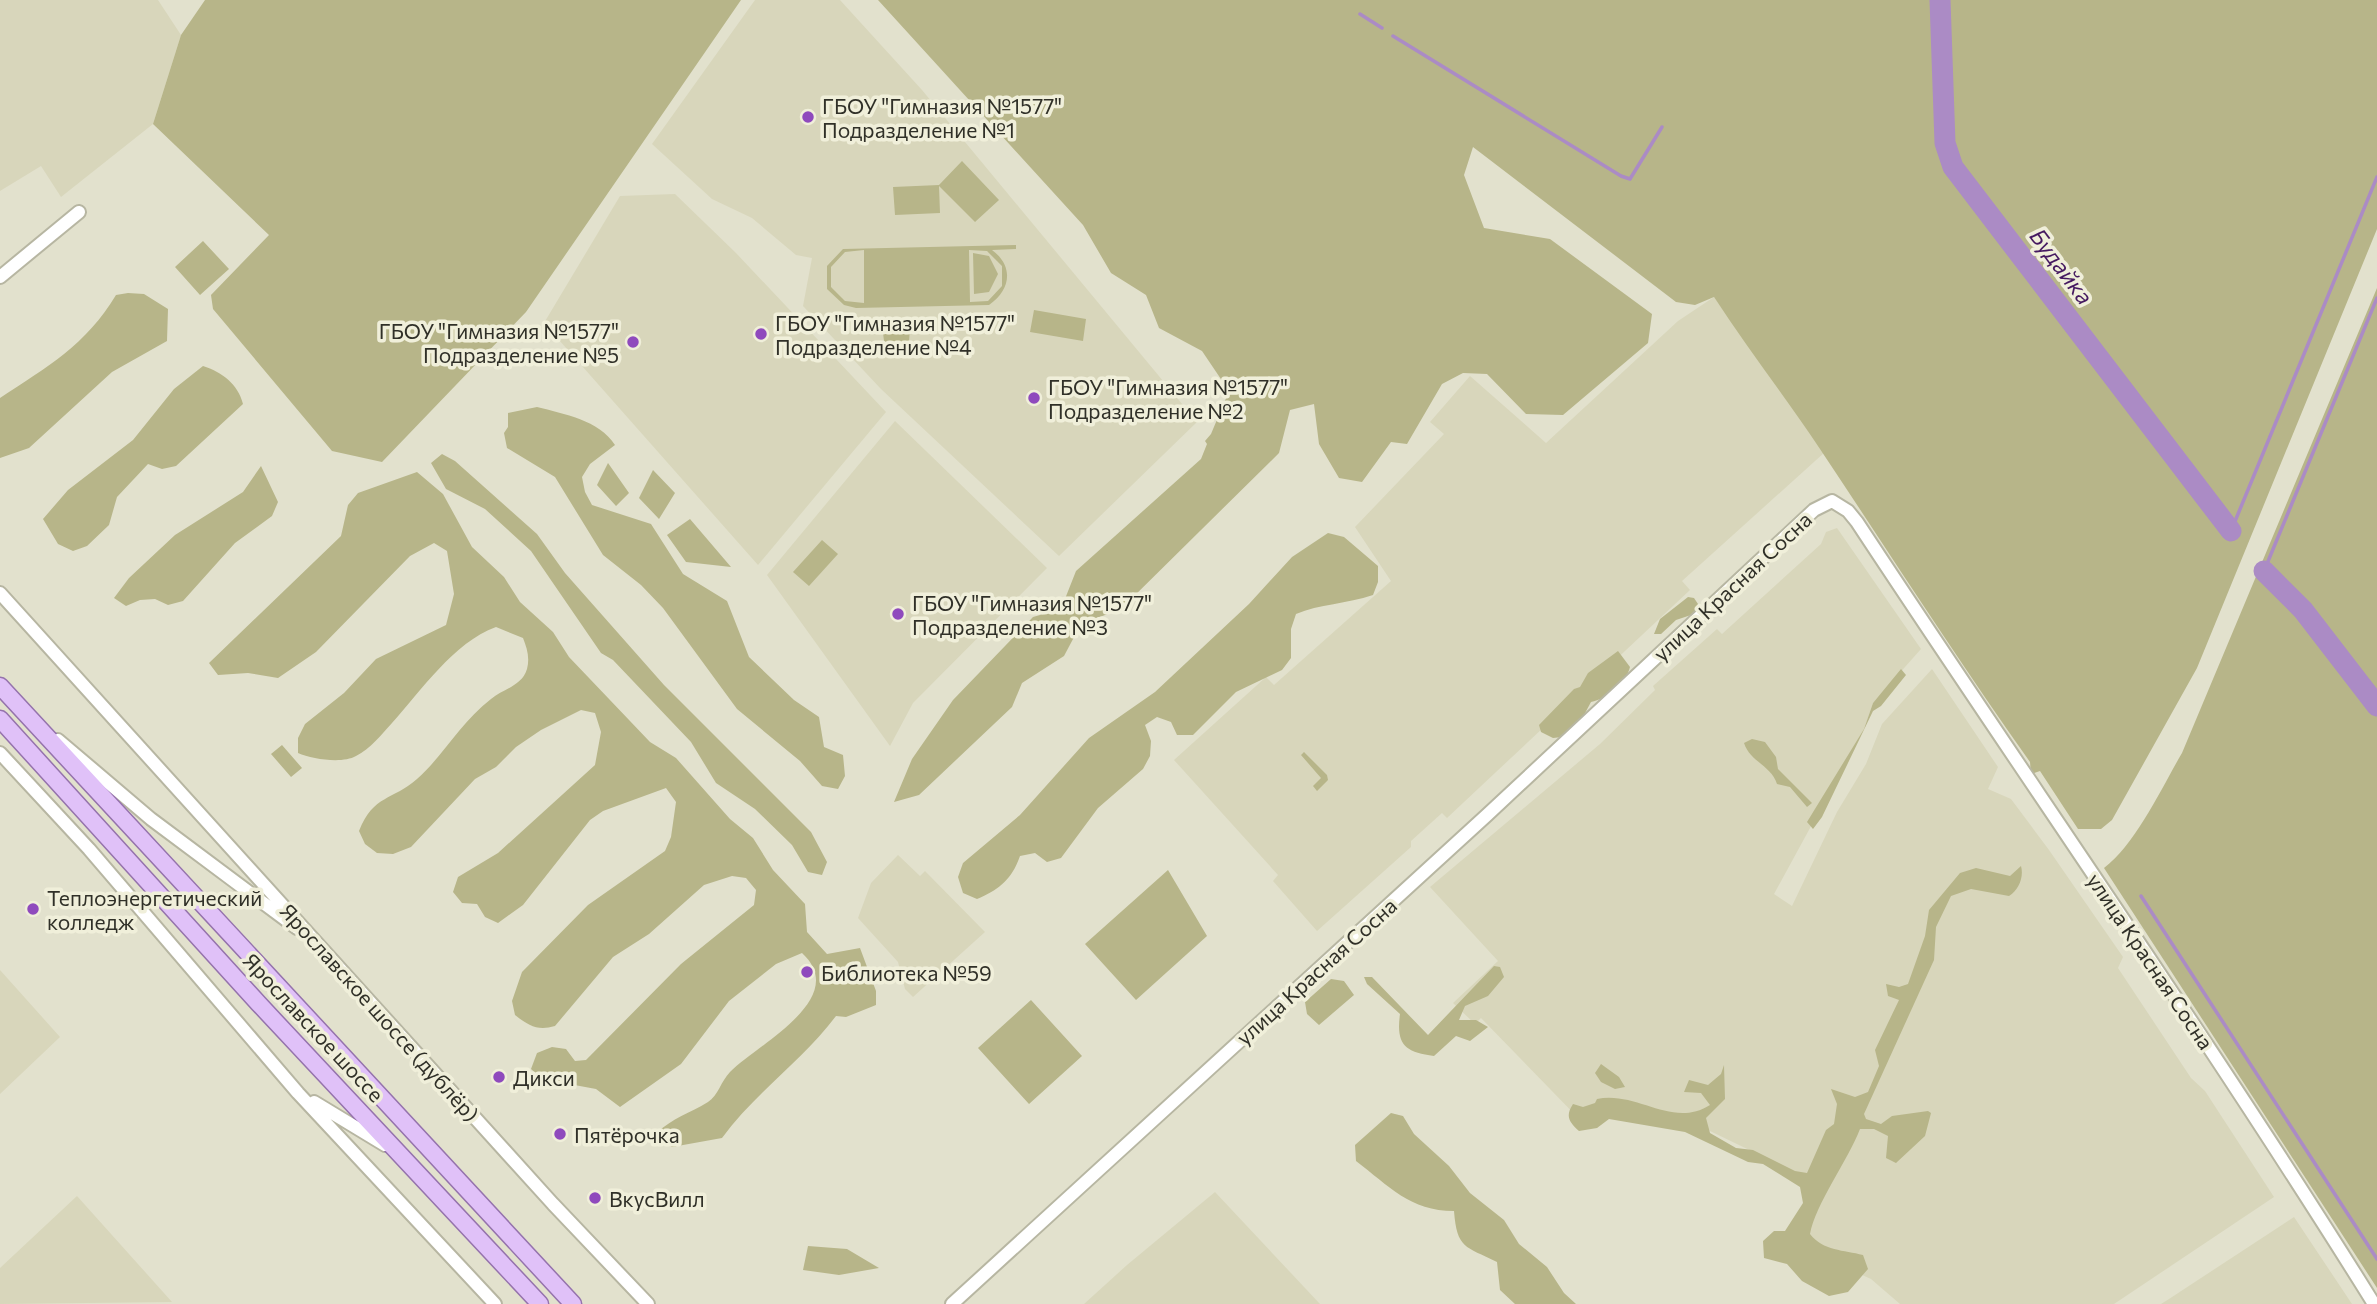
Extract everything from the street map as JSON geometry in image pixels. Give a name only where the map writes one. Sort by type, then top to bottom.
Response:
[{"type":"main road","name":"Ярославское шоссе","points":[[0,686],[572,1303]]},
{"type":"main road","name":"Ярославское шоссе","points":[[0,719],[540,1304]]},
{"type":"street","points":[[0,277],[79,212]]},
{"type":"street","name":"улица Красная Сосна","points":[[952,1304],[1487,815],[1814,510],[1832,501],[1848,510],[1857,522],[2164,979],[2304,1191],[2374,1304]]},
{"type":"street","name":"Ярославское шоссе (дублёр)","points":[[0,593],[648,1304]]},
{"type":"street","points":[[15,703],[150,819],[320,945]]},
{"type":"street","points":[[0,753],[89,849],[299,1093],[495,1304]]},
{"type":"street","points":[[299,1093],[402,1155]]},
{"type":"street","points":[[608,1263],[634,1304]]},
{"type":"shaded area","points":[[0,0],[158,0],[181,35],[153,124],[61,197],[41,166],[0,191]]},
{"type":"shaded area","points":[[205,0],[741,0],[526,312],[382,462],[332,451],[213,309],[211,295],[269,235],[153,124],[181,35]]},
{"type":"shaded area","points":[[755,0],[840,0],[922,90],[1197,422],[1059,556],[881,389],[803,306],[812,258],[796,255],[752,218],[712,199],[652,144]]},
{"type":"shaded area","points":[[878,0],[2377,0],[2377,229],[2197,668],[2112,820],[2101,829],[2078,829],[2040,771],[2031,774],[2030,762],[1807,430],[1714,297],[1695,305],[1676,302],[1473,147],[1464,175],[1484,228],[1550,239],[1652,314],[1648,343],[1563,415],[1526,414],[1487,374],[1463,373],[1442,384],[1407,444],[1391,442],[1362,482],[1339,478],[1319,444],[1314,404],[1290,410],[1279,453],[1121,609],[1081,624],[1064,656],[1022,683],[1012,707],[919,795],[894,802],[912,759],[953,700],[1033,617],[1061,609],[1076,571],[1201,459],[1207,444],[1205,441],[1211,434],[1229,391],[1202,351],[1159,328],[1146,295],[1111,273],[1083,225]]},
{"type":"shaded area","points":[[962,161],[999,200],[975,222],[939,186],[940,213],[895,215],[893,187],[939,185]]},
{"type":"shaded area","points":[[675,194],[736,253],[886,412],[758,565],[544,323],[620,196]]},
{"type":"shaded area","points":[[203,241],[229,269],[200,295],[175,267]]},
{"type":"shaded area","points":[[1016,245],[1016,249],[992,250],[1004,263],[1007,278],[1002,292],[989,305],[856,308],[844,305],[827,289],[827,266],[843,249]],"holes":[[[864,250],[864,303],[845,301],[831,287],[831,267],[845,252]],[[969,250],[987,251],[1002,266],[1002,286],[988,301],[970,302]]]},
{"type":"shaded area","points":[[973,253],[989,256],[998,274],[989,292],[974,294]]},
{"type":"shaded area","points":[[2377,288],[2377,1288],[2104,868],[2127,845],[2182,753]]},
{"type":"shaded area","points":[[144,294],[168,309],[167,341],[112,372],[29,448],[0,458],[0,398],[64,354],[92,328],[116,295]]},
{"type":"shaded area","points":[[1714,297],[1825,452],[1682,581],[1690,590],[1447,818],[1442,813],[1411,841],[1411,847],[1317,931],[1273,881],[1278,875],[1174,760],[1266,677],[1274,685],[1391,581],[1355,527],[1444,434],[1430,422],[1470,376],[1546,443],[1678,321]]},
{"type":"shaded area","points":[[1034,310],[1086,319],[1083,341],[1030,332]]},
{"type":"shaded area","points":[[882,326],[910,328],[909,342],[898,356],[886,355]]},
{"type":"shaded area","points":[[203,366],[228,380],[237,390],[243,404],[176,466],[162,469],[148,464],[117,497],[109,525],[87,546],[73,551],[58,544],[43,519],[68,490],[133,440],[174,389]]},
{"type":"shaded area","points":[[537,407],[590,424],[608,436],[615,445],[590,464],[582,477],[585,492],[592,505],[651,524],[683,574],[727,601],[749,657],[794,700],[819,717],[824,747],[843,755],[845,776],[838,789],[822,786],[800,761],[737,709],[663,608],[641,585],[603,555],[555,477],[507,448],[504,433],[508,427],[508,413]]},
{"type":"shaded area","name":"ГБОУ \"Гимназия №1577\" Подразделение №3","points":[[895,421],[1047,568],[913,703],[890,746],[767,575]]},
{"type":"shaded area","points":[[442,454],[455,461],[537,534],[565,573],[664,685],[811,832],[827,862],[822,875],[808,872],[792,845],[755,809],[716,783],[691,742],[613,660],[601,653],[531,551],[485,509],[446,489],[431,463]]},
{"type":"shaded area","points":[[608,463],[629,493],[616,506],[597,485]]},
{"type":"shaded area","points":[[261,466],[278,502],[272,516],[235,543],[183,601],[168,605],[155,599],[140,600],[126,606],[114,598],[129,578],[175,535],[243,492]]},
{"type":"shaded area","points":[[653,470],[675,493],[659,519],[639,498]]},
{"type":"shaded area","points":[[417,472],[443,494],[472,547],[504,577],[520,602],[553,632],[569,657],[650,742],[676,758],[730,819],[753,838],[773,870],[805,904],[807,932],[827,954],[860,948],[876,991],[876,1005],[846,1017],[836,1016],[808,1048],[749,1106],[722,1138],[672,1147],[657,1133],[711,1099],[730,1072],[795,1019],[808,1003],[815,987],[814,970],[802,953],[776,964],[729,1001],[681,1064],[620,1107],[596,1089],[542,1079],[531,1069],[537,1053],[552,1047],[566,1049],[575,1061],[586,1060],[681,964],[754,905],[756,890],[746,878],[732,876],[704,885],[649,934],[613,957],[555,1026],[539,1028],[525,1022],[515,1015],[512,1001],[522,972],[588,905],[665,851],[671,837],[676,802],[666,788],[603,811],[590,820],[523,905],[498,923],[485,917],[477,904],[462,903],[453,892],[458,877],[498,853],[595,765],[601,732],[595,713],[581,710],[541,730],[516,747],[496,767],[475,779],[411,847],[393,854],[377,853],[365,844],[359,831],[377,804],[417,779],[480,708],[525,675],[528,661],[523,638],[496,627],[480,634],[452,656],[376,741],[356,756],[343,760],[327,760],[298,753],[298,738],[305,724],[344,693],[376,659],[446,625],[454,594],[447,551],[434,543],[410,556],[316,652],[278,678],[248,673],[218,675],[209,663],[341,536],[348,505],[358,493]]},
{"type":"shaded area","points":[[690,519],[731,567],[686,562],[667,535]]},
{"type":"shaded area","points":[[1837,528],[1921,649],[1873,703],[1864,729],[1774,894],[1792,906],[1837,812],[1866,764],[1882,724],[1932,669],[1998,767],[1988,789],[2011,799],[2049,850],[2123,957],[2118,968],[2191,1078],[2205,1091],[2274,1197],[2114,1304],[1900,1304],[1871,1279],[1796,1245],[1818,1195],[1770,1160],[1681,1117],[1605,1112],[1585,1125],[1481,1018],[1475,1024],[1453,1003],[1498,961],[1430,887],[1600,744],[1655,690],[1653,686],[1717,629],[1722,634],[1821,544],[1826,532]]},
{"type":"shaded area","points":[[1328,533],[1344,537],[1378,566],[1378,582],[1373,595],[1296,614],[1291,629],[1291,658],[1282,670],[1236,692],[1193,735],[1177,735],[1171,722],[1157,717],[1145,725],[1151,741],[1150,756],[1143,769],[1098,808],[1061,858],[1047,862],[1035,853],[1020,856],[1009,877],[992,892],[977,899],[963,893],[958,877],[963,863],[1020,815],[1089,738],[1155,692],[1249,604],[1292,557]]},
{"type":"shaded area","points":[[822,540],[838,554],[809,586],[793,572]]},
{"type":"shaded area","points":[[1688,597],[1694,598],[1698,604],[1694,614],[1676,620],[1661,634],[1654,634],[1660,619]]},
{"type":"shaded area","points":[[1618,651],[1630,667],[1620,684],[1603,698],[1591,702],[1584,715],[1562,737],[1553,738],[1541,732],[1539,725],[1574,689],[1580,687],[1588,673]]},
{"type":"shaded area","points":[[1901,669],[1906,675],[1881,706],[1873,711],[1822,817],[1813,829],[1807,822],[1864,729],[1873,703]]},
{"type":"shaded area","points":[[1752,739],[1765,742],[1776,757],[1778,769],[1812,803],[1807,807],[1790,787],[1777,784],[1770,772],[1747,749],[1744,743]]},
{"type":"shaded area","points":[[282,745],[302,768],[291,777],[271,754]]},
{"type":"shaded area","points":[[1304,752],[1327,775],[1328,780],[1317,791],[1313,786],[1321,778],[1301,755]]},
{"type":"shaded area","points":[[898,855],[920,876],[925,871],[985,932],[913,997],[905,989],[898,962],[858,918],[871,883]]},
{"type":"shaded area","points":[[2021,866],[2020,883],[2009,896],[1971,889],[1951,896],[1936,927],[1934,960],[1864,1114],[1866,1119],[1881,1124],[1892,1116],[1928,1111],[1931,1113],[1925,1136],[1896,1163],[1886,1158],[1888,1136],[1874,1129],[1860,1129],[1813,1222],[1810,1234],[1821,1244],[1863,1255],[1868,1269],[1848,1292],[1829,1296],[1802,1281],[1787,1264],[1764,1258],[1763,1241],[1774,1231],[1785,1231],[1803,1203],[1800,1187],[1763,1164],[1748,1162],[1685,1132],[1609,1119],[1597,1128],[1579,1131],[1571,1122],[1569,1112],[1573,1104],[1583,1107],[1595,1103],[1597,1099],[1627,1100],[1668,1112],[1696,1111],[1710,1105],[1701,1093],[1684,1092],[1689,1080],[1708,1085],[1721,1074],[1724,1065],[1725,1099],[1706,1118],[1710,1133],[1736,1148],[1753,1150],[1795,1171],[1807,1173],[1826,1130],[1834,1124],[1837,1104],[1831,1089],[1855,1097],[1868,1092],[1879,1066],[1875,1050],[1899,1000],[1888,996],[1886,984],[1899,987],[1908,984],[1925,936],[1929,910],[1960,873],[1976,868],[2010,876]]},
{"type":"shaded area","points":[[1168,870],[1207,936],[1136,1000],[1085,944]]},
{"type":"shaded area","points":[[1494,966],[1500,967],[1504,977],[1488,996],[1465,1006],[1459,1020],[1476,1020],[1488,1027],[1470,1041],[1456,1036],[1434,1056],[1415,1052],[1404,1045],[1399,1033],[1400,1014],[1367,984],[1364,977],[1372,977],[1428,1035]]},
{"type":"shaded area","points":[[0,970],[60,1037],[0,1094]]},
{"type":"shaded area","points":[[1331,979],[1344,981],[1354,995],[1319,1025],[1307,1014],[1305,1002]]},
{"type":"shaded area","points":[[1031,1000],[1082,1056],[1029,1104],[978,1048]]},
{"type":"shaded area","points":[[1601,1064],[1619,1077],[1625,1087],[1615,1089],[1601,1082],[1595,1073]]},
{"type":"shaded area","points":[[1391,1113],[1403,1116],[1414,1134],[1449,1166],[1470,1193],[1504,1220],[1519,1244],[1547,1267],[1564,1293],[1576,1304],[1515,1304],[1500,1290],[1497,1262],[1470,1249],[1460,1240],[1454,1211],[1425,1207],[1412,1202],[1356,1161],[1355,1145]]},
{"type":"shaded area","points":[[1215,1192],[1320,1304],[1084,1304],[1127,1265]]},
{"type":"shaded area","points":[[77,1196],[172,1302],[0,1304],[0,1268]]},
{"type":"shaded area","points":[[2294,1217],[2352,1304],[2161,1304],[2169,1299]]},
{"type":"shaded area","points":[[808,1246],[847,1249],[879,1268],[839,1275],[803,1270]]},
{"type":"waterway","name":"Будайка","points":[[1940,0],[1945,143],[1953,167],[2231,531]]},
{"type":"waterway","points":[[1360,14],[1382,28]]},
{"type":"waterway","points":[[1393,36],[1621,176],[1630,179],[1662,127]]},
{"type":"waterway","points":[[2231,531],[2377,177]]},
{"type":"waterway","points":[[2264,571],[2377,298]]},
{"type":"waterway","name":"Будайка","points":[[2264,571],[2303,610],[2377,706]]},
{"type":"waterway","points":[[2141,896],[2377,1259]]},
{"type":"place","name":"ГБОУ \"Гимназия №1577\" Подразделение №1","points":[[808,117]]},
{"type":"place","name":"ГБОУ \"Гимназия №1577\" Подразделение №4","points":[[761,334]]},
{"type":"place","name":"ГБОУ \"Гимназия №1577\" Подразделение №5","points":[[633,342]]},
{"type":"place","name":"ГБОУ \"Гимназия №1577\" Подразделение №2","points":[[1034,398]]},
{"type":"place","name":"ГБОУ \"Гимназия №1577\" Подразделение №3","points":[[898,614]]},
{"type":"place","name":"Теплоэнергетический колледж","points":[[33,909]]},
{"type":"place","name":"Библиотека №59","points":[[807,972]]},
{"type":"place","name":"Дикси","points":[[499,1077]]},
{"type":"place","name":"Пятёрочка","points":[[560,1134]]},
{"type":"place","name":"ВкусВилл","points":[[595,1198]]}]
